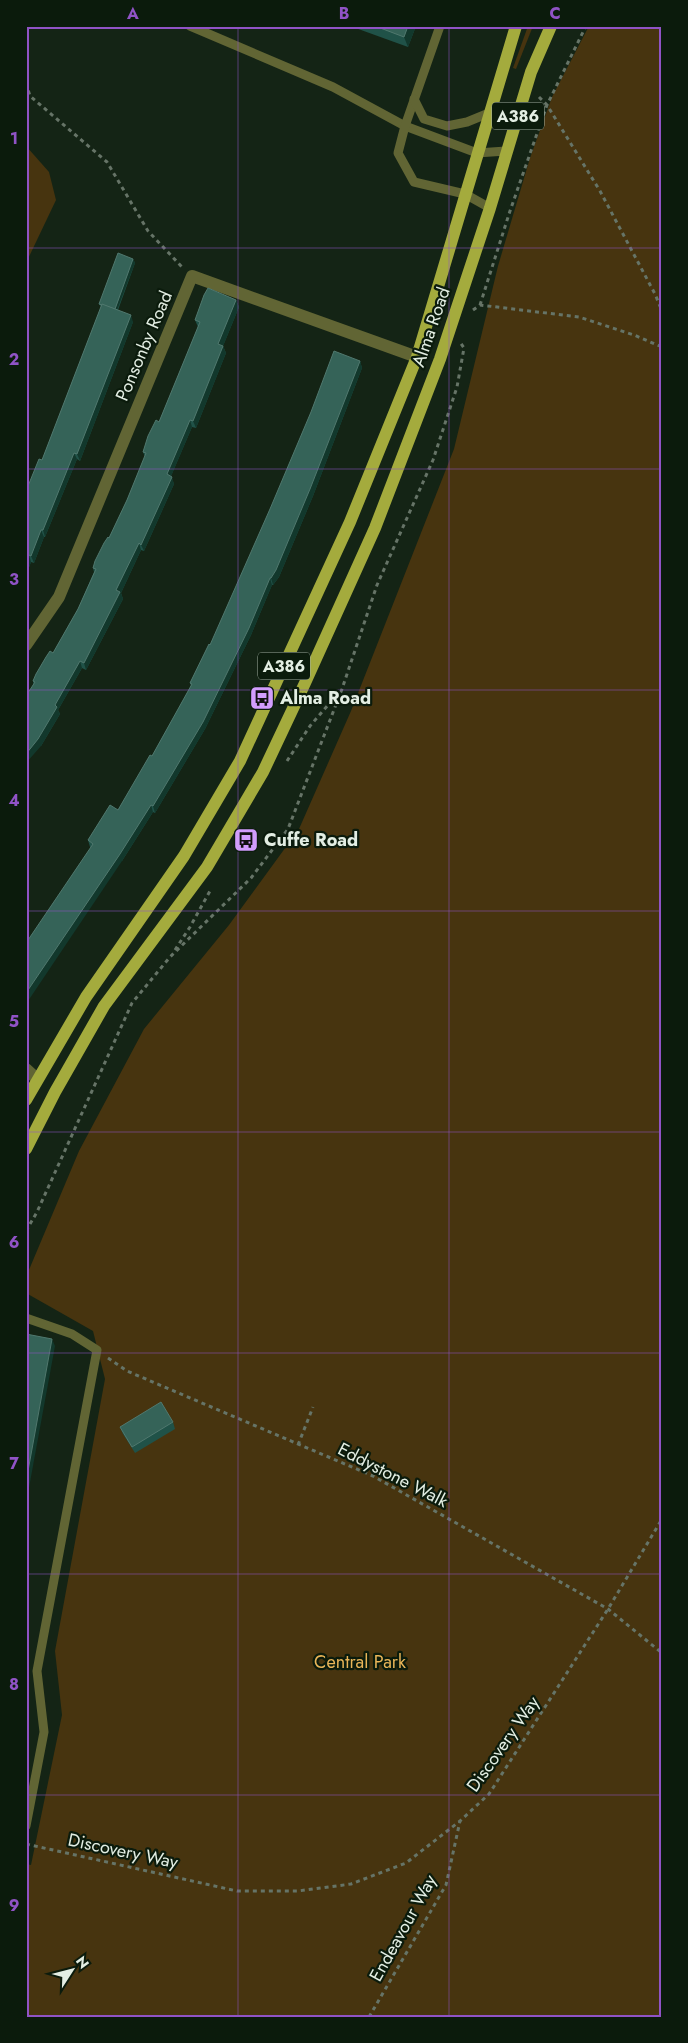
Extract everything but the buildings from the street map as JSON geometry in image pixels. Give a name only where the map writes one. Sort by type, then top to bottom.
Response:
[{"type":"main road","name":"Alma Road","points":[[26,1100],[86,997],[184,856],[240,761],[350,522],[417,357],[516,26]]},
{"type":"main road","name":"Alma Road","points":[[26,1149],[55,1092],[104,1006],[206,867],[263,772],[305,683],[375,528],[440,359],[490,208],[527,86],[551,26]]},
{"type":"street","name":"Ponsonby Road","points":[[26,645],[59,597],[192,276],[417,357]]},
{"type":"street","points":[[26,1070],[37,1079]]},
{"type":"lane","points":[[190,26],[333,87],[405,126],[477,153],[506,151]]},
{"type":"lane","points":[[440,26],[405,126],[398,153],[414,182],[465,194],[490,208]]},
{"type":"lane","points":[[414,99],[424,119],[447,126],[467,122],[489,113]]},
{"type":"lane","points":[[26,1318],[72,1334],[97,1350],[37,1671],[44,1732],[26,1826]]},
{"type":"path","points":[[451,324],[480,305],[547,104],[586,26]]},
{"type":"path","points":[[26,83],[30,96],[107,162],[148,231],[192,276]]},
{"type":"path","points":[[527,86],[547,104],[600,191],[655,294],[662,311]]},
{"type":"path","points":[[480,305],[578,317],[634,335],[662,347]]},
{"type":"path","name":"Eddystone Walk","points":[[97,1350],[127,1372],[373,1476],[608,1610],[662,1653]]},
{"type":"path","points":[[298,1445],[313,1407]]},
{"type":"path","name":"Discovery Way","points":[[26,1844],[237,1890],[298,1891],[351,1884],[406,1863],[460,1821],[489,1794],[608,1610],[662,1519]]},
{"type":"path","name":"Endeavour Way","points":[[368,2017],[446,1885],[460,1821]]},
{"type":"green space","points":[[528,26],[533,26],[516,69],[513,68]]},
{"type":"green space","name":"Central Park","points":[[589,26],[662,26],[662,2017],[26,2017],[26,1864],[31,1865],[62,1715],[55,1651],[105,1379],[93,1331],[26,1293],[26,1277],[79,1151],[144,1029],[229,925],[299,829],[351,711],[454,449],[498,266],[530,158],[552,97]]},
{"type":"green space","points":[[26,146],[49,172],[56,200],[26,263]]},
{"type":"place","name":"Alma Road","points":[[262,698]]},
{"type":"place","name":"Cuffe Road","points":[[246,840]]}]
